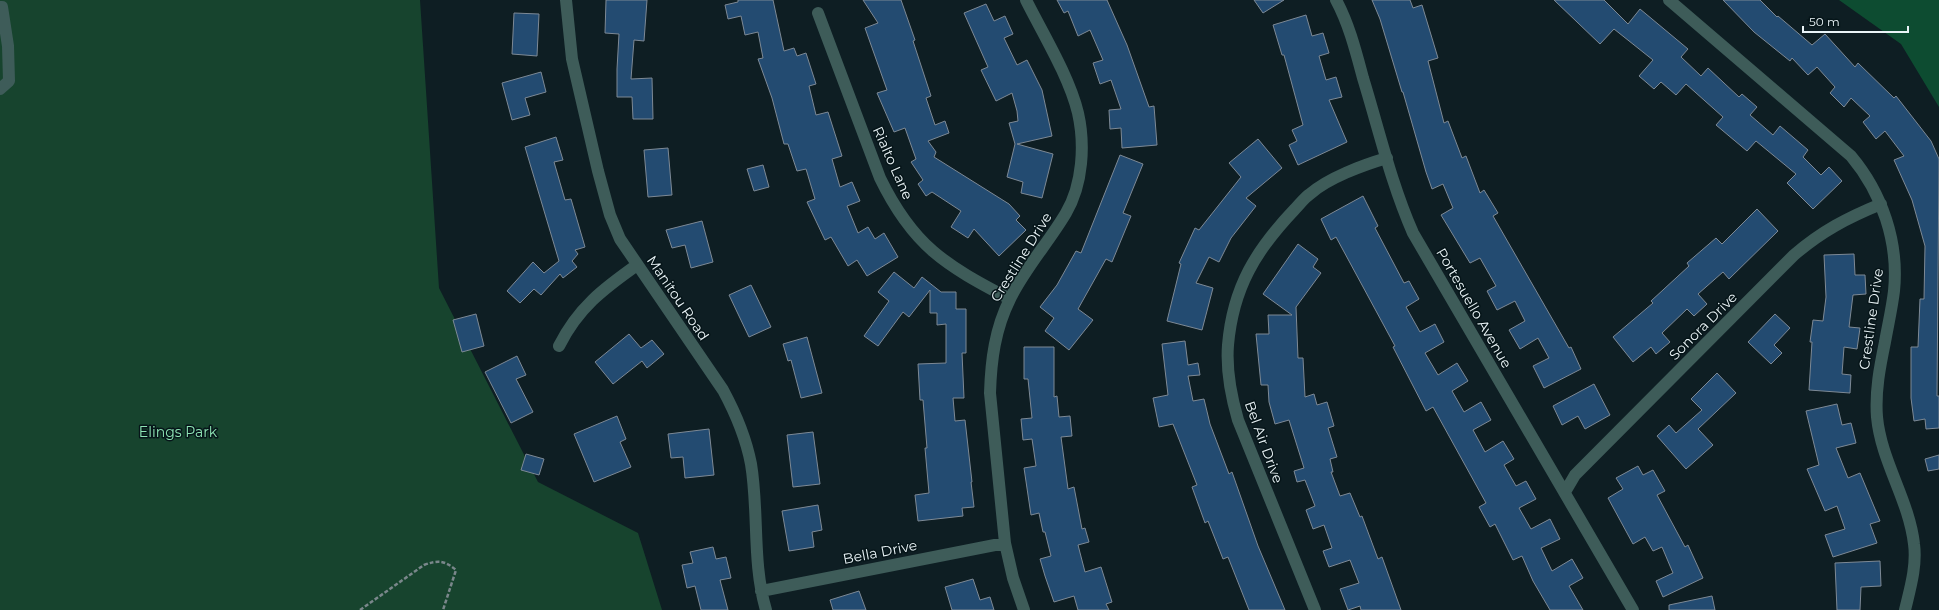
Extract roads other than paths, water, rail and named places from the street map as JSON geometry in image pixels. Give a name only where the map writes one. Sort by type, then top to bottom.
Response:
[{"type":"street","name":"Manitou Road","points":[[566,0],[572,59],[598,171],[610,215],[620,238],[637,265],[723,390],[736,414],[745,440],[751,466],[761,591],[766,610]]},
{"type":"street","name":"Crestline Drive","points":[[1024,610],[1013,578],[1005,543],[990,393],[990,370],[995,341],[1010,299],[1066,212],[1077,183],[1081,160],[1082,136],[1078,113],[1071,91],[1026,0]]},
{"type":"street","name":"Portesuello Avenue","points":[[1336,0],[1351,34],[1400,203],[1412,233],[1633,610]]},
{"type":"street","name":"Crestline Drive","points":[[1669,0],[1851,156],[1873,188],[1881,204],[1891,236],[1894,263],[1894,291],[1878,379],[1877,418],[1882,441],[1910,522],[1914,545],[1913,576],[1905,610]]},
{"type":"street","points":[[0,7],[2,7],[8,46],[9,81],[0,89]]},
{"type":"street","name":"Rialto Lane","points":[[818,13],[880,178],[892,202],[907,226],[942,260],[964,275],[1010,299]]},
{"type":"street","name":"Bel Air Drive","points":[[1315,610],[1238,420],[1231,393],[1228,366],[1228,345],[1232,318],[1239,291],[1265,242],[1310,193],[1348,172],[1387,158]]},
{"type":"street","name":"Sonora Drive","points":[[1565,492],[1575,475],[1794,255],[1823,231],[1848,218],[1881,204]]},
{"type":"street","points":[[559,346],[566,332],[590,301],[637,265]]},
{"type":"street","name":"Bella Drive","points":[[761,591],[1005,543]]},
{"type":"park label","name":"Elings Park","points":[[178,432]]}]
